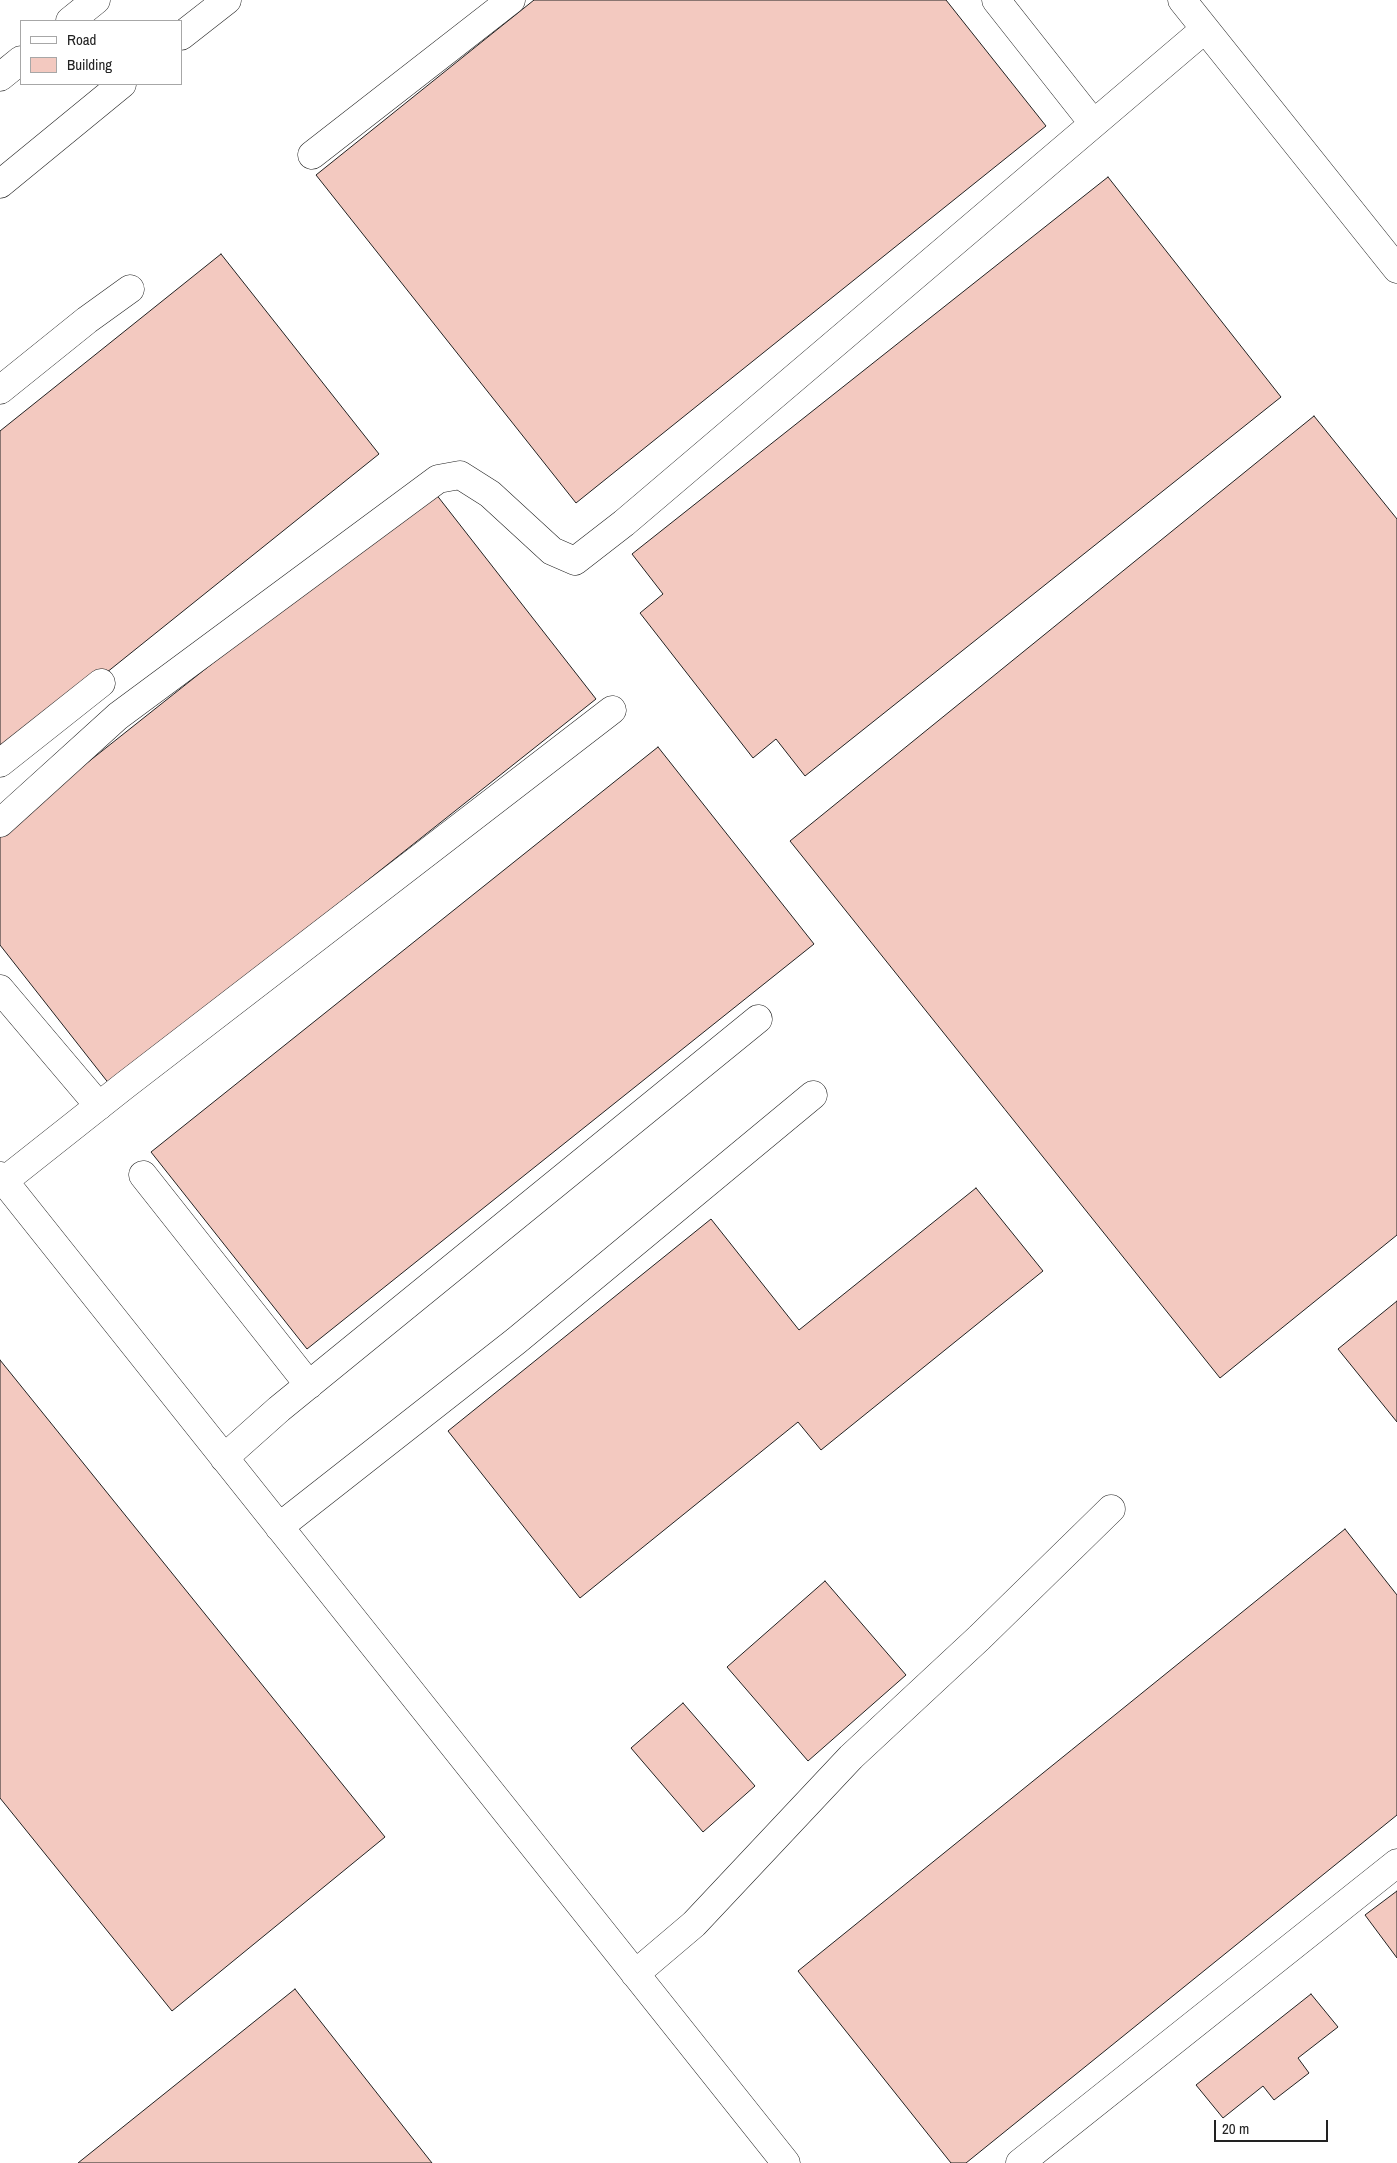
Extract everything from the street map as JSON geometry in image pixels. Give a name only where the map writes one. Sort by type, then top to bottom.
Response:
[{"type":"street","points":[[71,20],[96,0]]},
{"type":"street","points":[[182,35],[227,0]]},
{"type":"street","points":[[312,155],[511,0]]},
{"type":"street","points":[[996,0],[1093,124]]},
{"type":"street","points":[[1182,0],[1397,269]]},
{"type":"street","points":[[0,823],[118,716],[438,479],[460,476],[490,494],[552,551],[575,561],[624,523],[1205,29]]},
{"type":"street","points":[[0,77],[20,61]]},
{"type":"street","points":[[0,184],[121,85]]},
{"type":"street","points":[[0,390],[87,320],[130,289]]},
{"type":"street","points":[[0,763],[101,683]]},
{"type":"street","points":[[612,710],[2,1179],[786,2163]]},
{"type":"street","points":[[0,988],[99,1106]]},
{"type":"street","points":[[224,1458],[309,1385],[758,1019]]},
{"type":"street","points":[[279,1527],[516,1341],[813,1095]]},
{"type":"street","points":[[143,1175],[309,1385]]},
{"type":"street","points":[[635,1974],[694,1924],[851,1757],[979,1638],[1111,1508]]},
{"type":"street","points":[[1020,2163],[1397,1863]]},
{"type":"building","points":[[534,0],[946,0],[1046,126],[576,503],[316,175]]},
{"type":"building","points":[[1108,177],[1281,397],[805,776],[776,739],[753,758],[640,613],[663,594],[632,554]]},
{"type":"building","points":[[221,254],[379,454],[0,758],[0,431]]},
{"type":"building","points":[[1314,416],[1397,519],[1397,1235],[1220,1378],[790,841]]},
{"type":"building","points":[[432,489],[596,699],[110,1085],[0,945],[0,832]]},
{"type":"building","points":[[658,747],[814,944],[307,1349],[151,1152]]},
{"type":"building","points":[[976,1188],[1043,1271],[821,1450],[798,1422],[580,1598],[448,1431],[711,1219],[799,1330]]},
{"type":"building","points":[[1397,1301],[1397,1422],[1338,1349]]},
{"type":"building","points":[[0,1360],[385,1837],[172,2011],[0,1798]]},
{"type":"building","points":[[1345,1529],[1397,1595],[1397,1815],[966,2163],[951,2163],[798,1971]]},
{"type":"building","points":[[825,1581],[906,1675],[808,1761],[727,1667]]},
{"type":"building","points":[[683,1703],[755,1786],[703,1832],[631,1748]]},
{"type":"building","points":[[1397,1891],[1397,1958],[1365,1915]]},
{"type":"building","points":[[295,1989],[432,2163],[78,2163]]},
{"type":"building","points":[[1311,1994],[1338,2027],[1298,2058],[1309,2073],[1274,2100],[1263,2086],[1223,2118],[1196,2085]]}]
